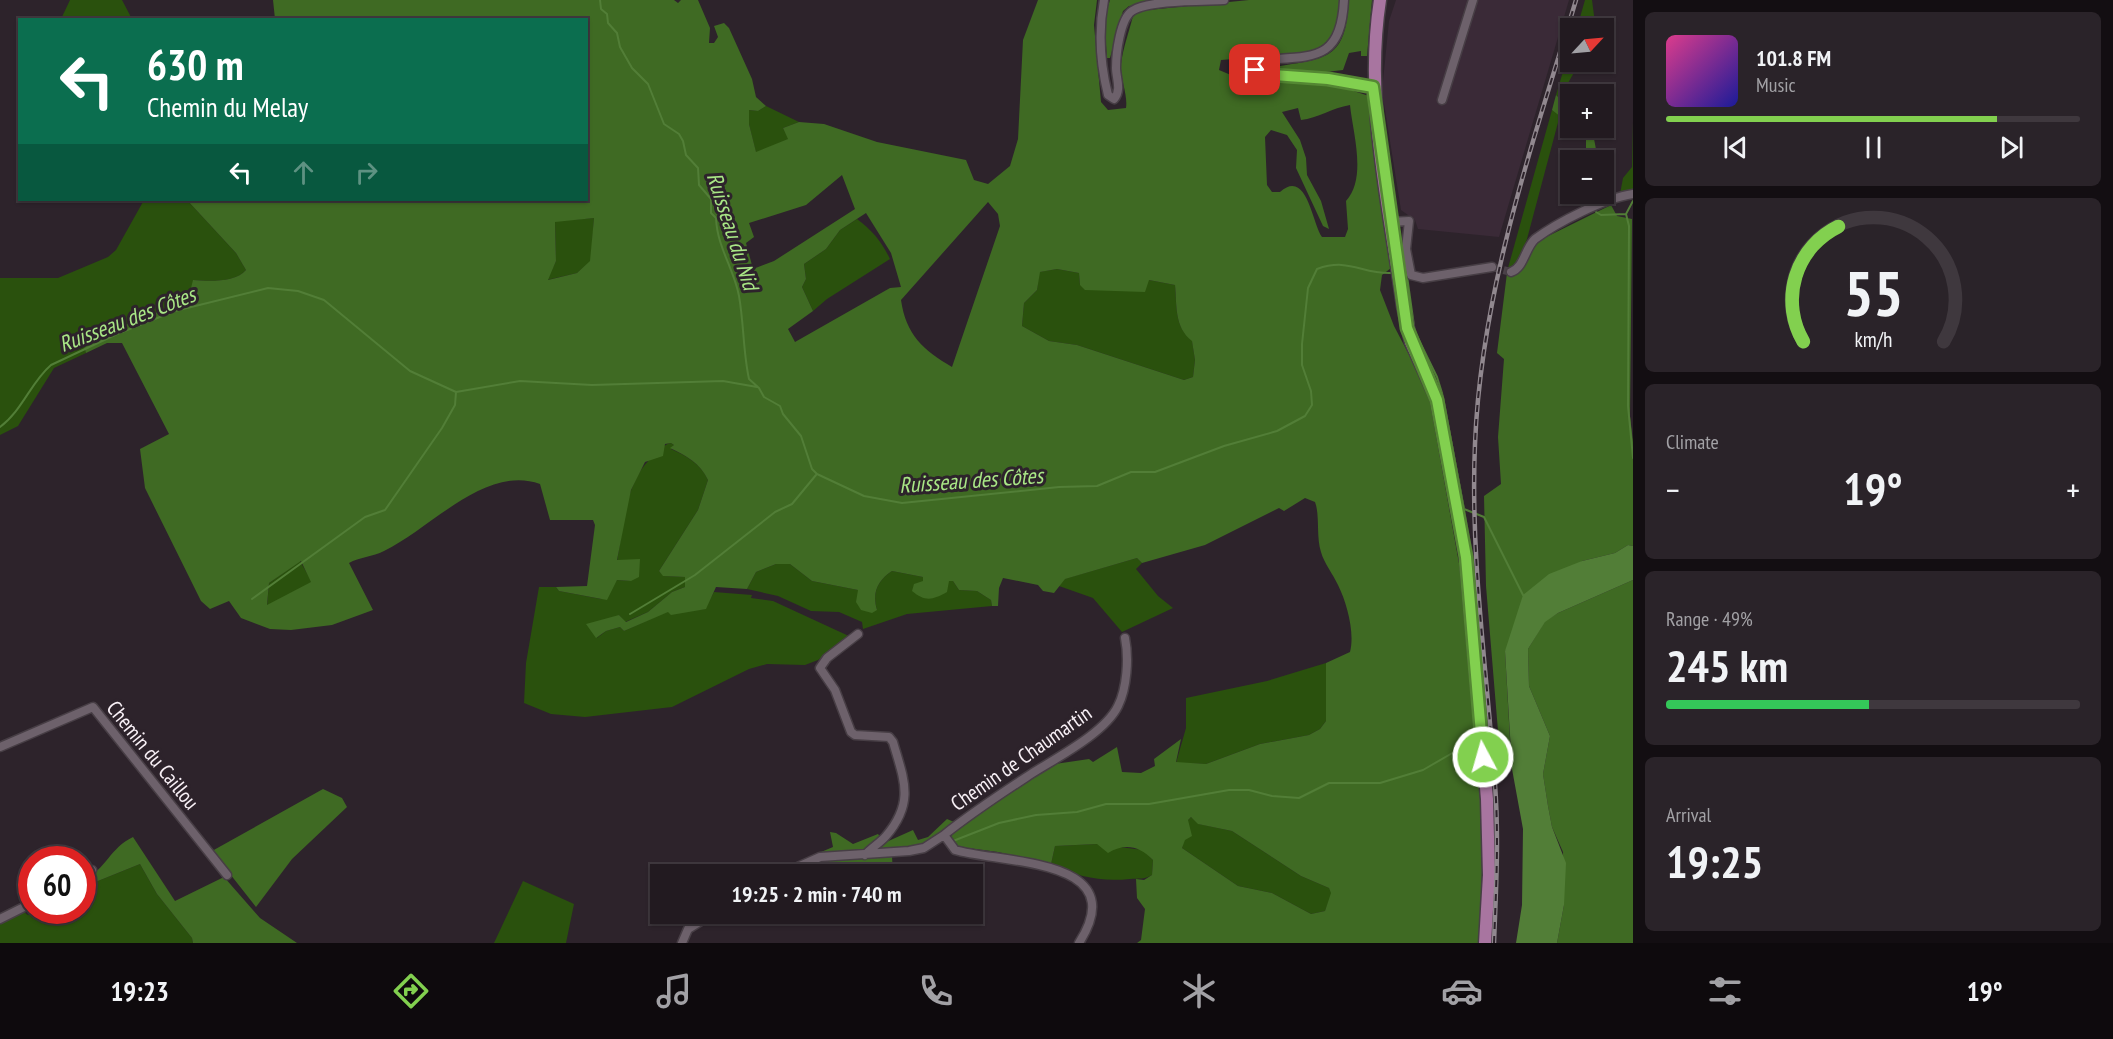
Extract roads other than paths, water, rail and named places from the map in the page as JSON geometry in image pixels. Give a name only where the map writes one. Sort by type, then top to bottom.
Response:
[{"type":"main road","points":[[1380,0],[1374,36],[1373,87],[1390,222],[1407,328],[1437,400],[1466,557],[1487,799],[1489,875],[1485,943]]},
{"type":"street","points":[[1104,0],[1099,26],[1103,74],[1108,95],[1114,99],[1119,89],[1116,66],[1125,17],[1133,9],[1152,5],[1224,0]]},
{"type":"street","points":[[1344,0],[1341,29],[1335,41],[1323,52],[1311,56],[1262,60],[1255,63],[1255,70],[1261,74],[1328,79],[1373,87]]},
{"type":"street","points":[[1442,100],[1473,0]]},
{"type":"street","points":[[1511,272],[1518,269],[1536,239],[1595,207],[1633,194]]},
{"type":"street","points":[[1390,222],[1409,221],[1406,249],[1411,275],[1423,278],[1492,267]]},
{"type":"street","points":[[858,634],[820,668],[835,690],[851,732],[855,735],[890,737],[906,787],[906,801],[896,823],[865,855]]},
{"type":"street","name":"Chemin de Chaumartin","points":[[1079,943],[1093,913],[1093,902],[1083,885],[1050,867],[1032,862],[955,850],[944,835],[1080,743],[1110,717],[1118,706],[1122,689],[1128,651],[1125,638]]},
{"type":"street","name":"Chemin du Caillou","points":[[0,747],[93,707],[227,875]]},
{"type":"street","points":[[804,864],[820,857],[865,855],[924,848],[944,835]]},
{"type":"street","points":[[0,918],[18,910]]},
{"type":"street","points":[[682,943],[688,929],[696,924]]},
{"type":"waterway","name":"Ruisseau des Côtes","points":[[600,0],[601,9],[607,14],[608,23],[617,33],[620,47],[632,68],[648,84],[664,124],[679,134],[686,155],[698,168],[699,185],[711,199],[711,213],[716,218],[719,239],[739,296],[749,379],[759,388],[764,397],[780,406],[783,414],[801,436],[812,469],[817,474],[864,496],[902,503],[1059,487],[1097,486],[1131,472],[1155,472],[1224,446],[1277,431],[1305,416],[1312,405],[1311,391],[1302,365],[1302,344],[1308,288],[1317,269],[1338,265],[1373,272],[1393,273]]},
{"type":"waterway","points":[[1626,214],[1633,201]]},
{"type":"waterway","points":[[1596,212],[1601,215],[1626,214]]},
{"type":"waterway","points":[[1626,214],[1629,226],[1628,406],[1633,458]]},
{"type":"waterway","name":"Ruisseau des Côtes","points":[[1402,272],[1407,276],[1414,326]]},
{"type":"waterway","name":"Ruisseau des Côtes","points":[[0,427],[14,413],[51,365],[117,334],[175,311],[268,288],[298,291],[324,300],[410,371],[456,392],[520,381],[592,385],[723,381],[757,387]]},
{"type":"waterway","name":"Ruisseau des Côtes","points":[[1415,332],[1437,377],[1442,393],[1464,509],[1484,517],[1523,595]]},
{"type":"waterway","points":[[252,599],[365,517],[385,510],[442,428],[455,405],[456,392]]},
{"type":"waterway","points":[[630,614],[695,575],[775,512],[792,504],[816,475]]},
{"type":"waterway","points":[[953,841],[999,823],[1036,815],[1077,812],[1106,804],[1149,804],[1229,790],[1249,790],[1272,796],[1299,798],[1329,783],[1380,783],[1423,770],[1461,748],[1476,747]]},
{"type":"tunnel","points":[[1492,267],[1511,272]]},
{"type":"railway","points":[[1494,943],[1497,864],[1496,804],[1475,529],[1475,444],[1479,387],[1487,331],[1511,219],[1576,0]]},
{"type":"water label","name":"Ruisseau du Nid","points":[[733,231]]}]
